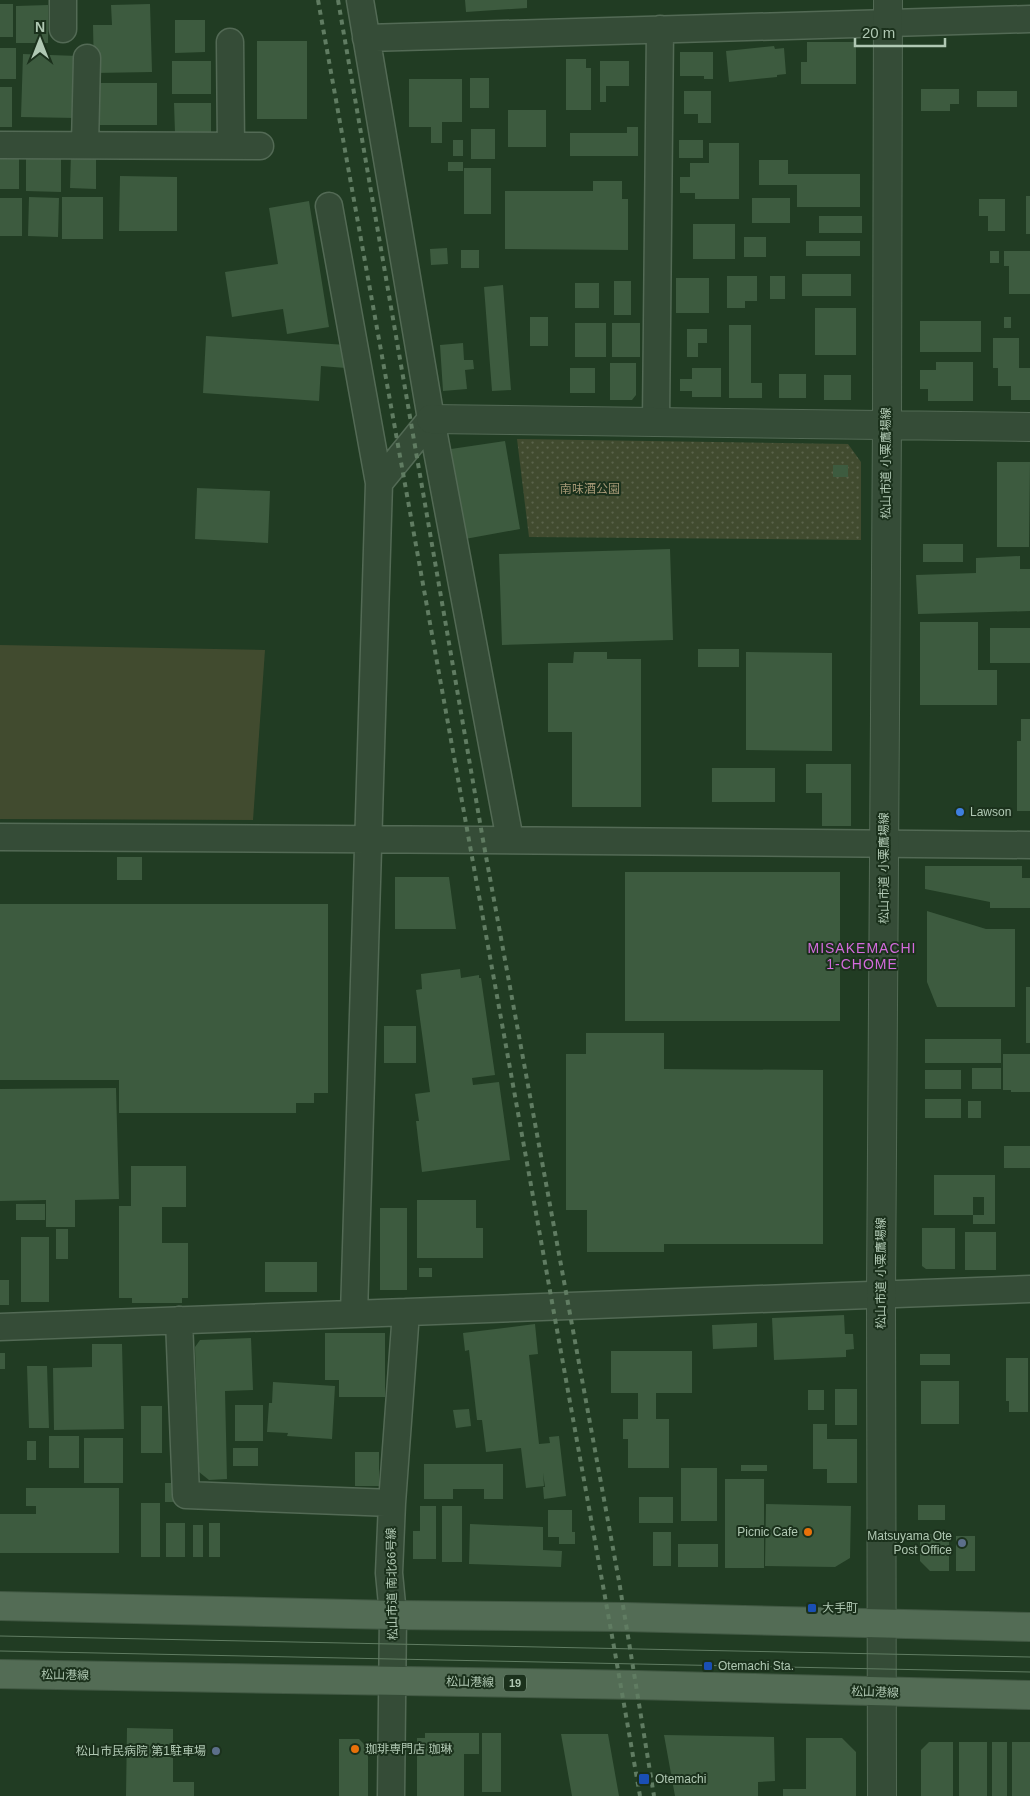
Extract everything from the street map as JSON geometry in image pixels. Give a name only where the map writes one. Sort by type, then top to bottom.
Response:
[{"type":"main road","points":[[0,1606],[393,1615],[565,1616],[1030,1627]]},
{"type":"main road","name":"松山港線","points":[[0,1674],[636,1685],[1030,1695]]},
{"type":"street","points":[[63,0],[63,29]]},
{"type":"street","points":[[360,0],[431,419],[510,840]]},
{"type":"street","points":[[366,38],[660,29],[887,11],[1030,19]]},
{"type":"street","name":"松山市道 小栗鷹場線","points":[[882,1796],[880,1623],[887,425],[887,11]]},
{"type":"street","points":[[656,422],[660,29]]},
{"type":"street","points":[[230,42],[231,146]]},
{"type":"street","points":[[85,145],[87,58]]},
{"type":"street","points":[[0,145],[260,146]]},
{"type":"street","points":[[329,206],[379,483],[354,1314]]},
{"type":"street","points":[[431,419],[1030,427]]},
{"type":"street","points":[[379,483],[431,419]]},
{"type":"street","points":[[0,837],[1030,845]]},
{"type":"street","points":[[0,1327],[1030,1289]]},
{"type":"street","name":"松山市道 南北66号線","points":[[392,1796],[393,1615],[389,1572],[392,1503],[406,1312]]},
{"type":"street","points":[[179,1320],[186,1495],[392,1503]]},
{"type":"green space","name":"南味酒公園","points":[[517,439],[848,444],[861,462],[861,540],[529,537]]},
{"type":"green space","points":[[0,645],[265,650],[253,820],[0,819]]},
{"type":"building","points":[[465,0],[527,0],[527,8],[466,12]]},
{"type":"building","points":[[0,4],[13,4],[13,37],[0,37]]},
{"type":"building","points":[[150,4],[152,72],[94,73],[93,25],[112,25],[111,5]]},
{"type":"building","points":[[48,5],[48,43],[16,43],[16,6]]},
{"type":"building","points":[[175,20],[205,20],[205,52],[175,53]]},
{"type":"building","points":[[257,41],[307,41],[307,119],[257,119]]},
{"type":"building","points":[[807,42],[856,42],[856,84],[801,84],[801,62],[807,62]]},
{"type":"building","points":[[774,46],[775,49],[784,48],[786,74],[777,75],[777,77],[729,82],[726,51]]},
{"type":"building","points":[[0,48],[16,48],[16,79],[0,79]]},
{"type":"building","points":[[680,52],[713,52],[713,79],[704,79],[704,76],[680,76]]},
{"type":"building","points":[[23,54],[78,56],[76,118],[21,117]]},
{"type":"building","points":[[566,59],[586,59],[586,68],[591,68],[591,110],[566,110]]},
{"type":"building","points":[[172,61],[211,61],[211,94],[172,94]]},
{"type":"building","points":[[600,61],[629,61],[629,86],[606,86],[606,102],[600,102]]},
{"type":"building","points":[[470,78],[489,78],[489,108],[470,108]]},
{"type":"building","points":[[409,79],[462,79],[462,122],[442,122],[442,143],[431,143],[431,127],[409,127]]},
{"type":"building","points":[[90,83],[157,83],[157,125],[90,125]]},
{"type":"building","points":[[0,87],[12,87],[12,127],[0,127]]},
{"type":"building","points":[[921,89],[959,89],[959,104],[950,104],[950,111],[921,111]]},
{"type":"building","points":[[684,91],[711,91],[711,123],[698,123],[698,114],[684,114]]},
{"type":"building","points":[[977,91],[1017,91],[1017,107],[977,107]]},
{"type":"building","points":[[174,103],[211,103],[211,133],[175,133]]},
{"type":"building","points":[[508,110],[546,110],[546,147],[508,147]]},
{"type":"building","points":[[627,127],[638,127],[638,156],[570,156],[570,133],[627,133]]},
{"type":"building","points":[[471,129],[495,129],[495,159],[471,159]]},
{"type":"building","points":[[453,140],[463,140],[463,156],[453,156]]},
{"type":"building","points":[[679,140],[703,140],[703,158],[679,158]]},
{"type":"building","points":[[709,143],[739,143],[739,199],[695,199],[695,193],[680,193],[680,177],[690,177],[690,163],[709,163]]},
{"type":"building","points":[[26,150],[61,151],[61,192],[26,191]]},
{"type":"building","points":[[71,153],[96,153],[96,189],[70,188]]},
{"type":"building","points":[[0,154],[19,154],[19,189],[0,189]]},
{"type":"building","points":[[759,160],[788,160],[788,174],[860,174],[860,207],[797,207],[797,185],[759,185]]},
{"type":"building","points":[[448,162],[463,162],[463,171],[448,171]]},
{"type":"building","points":[[464,168],[491,168],[491,214],[464,214]]},
{"type":"building","points":[[120,176],[177,177],[177,231],[119,231]]},
{"type":"building","points":[[593,181],[622,181],[622,199],[628,199],[628,250],[505,249],[505,191],[593,191]]},
{"type":"building","points":[[1026,196],[1030,196],[1030,234],[1026,234]]},
{"type":"building","points":[[29,197],[59,198],[58,237],[28,236]]},
{"type":"building","points":[[62,197],[103,197],[103,239],[62,239]]},
{"type":"building","points":[[0,198],[22,198],[22,236],[0,236]]},
{"type":"building","points":[[752,198],[790,198],[790,223],[752,223]]},
{"type":"building","points":[[979,199],[1005,199],[1005,231],[988,231],[988,216],[979,216]]},
{"type":"building","points":[[309,201],[329,327],[287,334],[283,309],[232,317],[225,272],[278,264],[269,208]]},
{"type":"building","points":[[819,216],[862,216],[862,233],[819,233]]},
{"type":"building","points":[[693,224],[735,224],[735,259],[693,259]]},
{"type":"building","points":[[744,237],[766,237],[766,257],[744,257]]},
{"type":"building","points":[[806,241],[860,241],[860,256],[806,256]]},
{"type":"building","points":[[447,248],[448,264],[431,265],[430,249]]},
{"type":"building","points":[[461,250],[479,250],[479,268],[461,268]]},
{"type":"building","points":[[990,251],[999,251],[999,263],[990,263]]},
{"type":"building","points":[[1004,251],[1030,251],[1030,294],[1009,294],[1009,266],[1004,266]]},
{"type":"building","points":[[802,274],[851,274],[851,296],[802,296]]},
{"type":"building","points":[[727,276],[757,276],[757,301],[745,301],[745,308],[727,308]]},
{"type":"building","points":[[770,276],[785,276],[785,299],[770,299]]},
{"type":"building","points":[[676,278],[709,278],[709,313],[676,313]]},
{"type":"building","points":[[614,281],[631,281],[631,315],[614,315]]},
{"type":"building","points":[[575,283],[599,283],[599,308],[575,308]]},
{"type":"building","points":[[503,285],[511,390],[492,391],[484,287]]},
{"type":"building","points":[[815,308],[856,308],[856,355],[815,355]]},
{"type":"building","points":[[530,317],[548,317],[548,346],[530,346]]},
{"type":"building","points":[[1004,317],[1011,317],[1011,328],[1004,328]]},
{"type":"building","points":[[920,321],[981,321],[981,352],[920,352]]},
{"type":"building","points":[[575,323],[606,323],[606,357],[575,357]]},
{"type":"building","points":[[612,323],[640,323],[640,357],[612,357]]},
{"type":"building","points":[[729,325],[751,325],[751,383],[762,383],[762,398],[729,398]]},
{"type":"building","points":[[687,329],[707,329],[707,343],[698,343],[698,357],[687,357]]},
{"type":"building","points":[[206,336],[347,345],[346,368],[321,366],[319,401],[203,393]]},
{"type":"building","points":[[993,338],[1019,338],[1019,368],[1030,368],[1030,400],[1011,400],[1011,386],[998,386],[998,368],[993,368]]},
{"type":"building","points":[[463,343],[464,360],[473,360],[474,369],[465,370],[467,389],[443,391],[440,345]]},
{"type":"building","points":[[936,362],[973,362],[973,401],[928,401],[928,389],[920,389],[920,370],[936,370]]},
{"type":"building","points":[[610,363],[636,363],[636,395],[632,400],[610,400]]},
{"type":"building","points":[[570,368],[595,368],[595,393],[570,393]]},
{"type":"building","points":[[692,368],[721,368],[721,397],[692,397],[692,391],[680,391],[680,379],[692,379]]},
{"type":"building","points":[[779,374],[806,374],[806,398],[779,398]]},
{"type":"building","points":[[824,375],[851,375],[851,400],[824,400]]},
{"type":"building","points":[[505,441],[520,529],[465,539],[451,449]]},
{"type":"building","points":[[997,462],[1030,462],[1029,547],[997,547]]},
{"type":"building","points":[[833,465],[848,465],[848,477],[833,477]]},
{"type":"building","points":[[197,488],[270,491],[268,543],[195,539]]},
{"type":"building","points":[[923,544],[963,544],[963,562],[923,562]]},
{"type":"building","points":[[670,549],[673,640],[502,645],[499,554]]},
{"type":"building","points":[[1020,556],[1020,569],[1030,569],[1030,611],[918,614],[916,575],[976,573],[976,558]]},
{"type":"building","points":[[920,622],[978,622],[978,670],[997,670],[997,705],[920,705]]},
{"type":"building","points":[[990,628],[1030,628],[1030,663],[990,663]]},
{"type":"building","points":[[698,649],[739,649],[739,667],[698,667]]},
{"type":"building","points":[[574,652],[607,652],[607,659],[641,659],[641,807],[572,807],[572,732],[548,732],[548,663],[573,663]]},
{"type":"building","points":[[746,652],[832,653],[832,751],[746,750]]},
{"type":"building","points":[[1021,719],[1030,719],[1030,811],[1017,811],[1017,741],[1021,741]]},
{"type":"building","points":[[806,764],[851,764],[851,826],[822,826],[822,793],[806,793]]},
{"type":"building","points":[[712,768],[775,768],[775,802],[712,802]]},
{"type":"building","points":[[117,857],[142,857],[142,880],[117,880]]},
{"type":"building","points":[[925,866],[1022,866],[1022,878],[1030,878],[1030,908],[990,908],[990,902],[925,889]]},
{"type":"building","points":[[625,872],[840,872],[840,1021],[625,1021]]},
{"type":"building","points":[[395,877],[449,877],[456,929],[395,929]]},
{"type":"building","points":[[0,904],[328,904],[328,1093],[314,1093],[314,1103],[296,1103],[296,1113],[119,1113],[119,1080],[0,1080]]},
{"type":"building","points":[[927,911],[986,929],[1015,929],[1015,1007],[937,1007],[927,982]]},
{"type":"building","points":[[460,969],[461,978],[479,975],[479,978],[481,978],[495,1075],[472,1078],[473,1085],[499,1082],[510,1160],[422,1172],[416,1121],[419,1121],[415,1094],[430,1092],[416,990],[422,989],[421,974]]},
{"type":"building","points":[[1026,987],[1030,987],[1030,1043],[1026,1043]]},
{"type":"building","points":[[384,1026],[416,1026],[416,1063],[384,1063]]},
{"type":"building","points":[[586,1033],[664,1033],[664,1069],[823,1070],[823,1244],[664,1244],[664,1252],[587,1252],[587,1210],[566,1210],[566,1054],[586,1054]]},
{"type":"building","points":[[925,1039],[1001,1039],[1001,1063],[925,1063]]},
{"type":"building","points":[[1003,1054],[1030,1054],[1030,1092],[1003,1090]]},
{"type":"building","points":[[972,1068],[1001,1068],[1001,1089],[972,1089]]},
{"type":"building","points":[[925,1070],[961,1070],[961,1089],[925,1089]]},
{"type":"building","points":[[116,1088],[119,1199],[75,1200],[75,1227],[46,1227],[46,1200],[0,1201],[0,1089]]},
{"type":"building","points":[[925,1099],[961,1099],[961,1118],[925,1118]]},
{"type":"building","points":[[968,1101],[981,1101],[981,1118],[968,1118]]},
{"type":"building","points":[[1004,1146],[1030,1146],[1030,1168],[1004,1168]]},
{"type":"building","points":[[131,1166],[186,1166],[186,1207],[162,1207],[162,1243],[188,1243],[188,1298],[182,1298],[182,1303],[132,1303],[132,1298],[119,1298],[119,1206],[131,1206]]},
{"type":"building","points":[[934,1175],[995,1175],[995,1224],[973,1224],[973,1215],[934,1215]],"holes":[[[973,1197],[984,1197],[984,1215],[973,1215]]]},
{"type":"building","points":[[417,1200],[476,1200],[476,1228],[483,1228],[483,1258],[417,1258]]},
{"type":"building","points":[[16,1204],[45,1204],[45,1220],[16,1220]]},
{"type":"building","points":[[380,1208],[407,1208],[407,1290],[380,1290]]},
{"type":"building","points":[[922,1228],[955,1228],[955,1269],[926,1269],[922,1266]]},
{"type":"building","points":[[56,1229],[68,1229],[68,1259],[56,1259]]},
{"type":"building","points":[[965,1232],[996,1232],[996,1270],[965,1270]]},
{"type":"building","points":[[21,1237],[49,1237],[49,1302],[21,1302]]},
{"type":"building","points":[[265,1262],[317,1262],[317,1292],[265,1292]]},
{"type":"building","points":[[419,1268],[432,1268],[432,1277],[419,1277]]},
{"type":"building","points":[[0,1280],[9,1280],[9,1305],[0,1305]]},
{"type":"building","points":[[844,1315],[845,1334],[853,1334],[854,1349],[846,1350],[846,1357],[774,1360],[772,1318]]},
{"type":"building","points":[[757,1323],[757,1347],[713,1349],[712,1325]]},
{"type":"building","points":[[535,1324],[538,1354],[529,1355],[539,1444],[550,1443],[549,1437],[559,1436],[566,1496],[544,1499],[543,1487],[545,1487],[543,1473],[544,1486],[526,1488],[521,1448],[486,1452],[482,1420],[477,1420],[469,1350],[465,1351],[463,1333]]},
{"type":"building","points":[[325,1333],[385,1333],[385,1397],[339,1397],[339,1380],[325,1380]]},
{"type":"building","points":[[251,1338],[253,1390],[225,1391],[227,1479],[209,1480],[199,1472],[195,1347],[200,1340]]},
{"type":"building","points":[[92,1344],[122,1344],[124,1429],[54,1430],[53,1368],[92,1367]]},
{"type":"building","points":[[611,1351],[692,1351],[692,1393],[656,1393],[656,1419],[669,1419],[669,1468],[628,1468],[628,1439],[623,1439],[623,1419],[638,1419],[638,1393],[611,1393]]},
{"type":"building","points":[[0,1353],[5,1353],[5,1369],[0,1369]]},
{"type":"building","points":[[920,1354],[950,1354],[950,1365],[920,1365]]},
{"type":"building","points":[[1006,1358],[1028,1358],[1028,1412],[1009,1412],[1009,1401],[1006,1401]]},
{"type":"building","points":[[27,1366],[47,1366],[49,1428],[29,1428]]},
{"type":"building","points":[[921,1381],[959,1381],[959,1424],[921,1424]]},
{"type":"building","points":[[273,1382],[335,1386],[332,1439],[287,1436],[288,1433],[267,1432],[269,1403],[272,1403]]},
{"type":"building","points":[[835,1389],[857,1389],[857,1425],[835,1425]]},
{"type":"building","points":[[808,1390],[824,1390],[824,1410],[808,1410]]},
{"type":"building","points":[[235,1405],[263,1405],[263,1441],[235,1441]]},
{"type":"building","points":[[141,1406],[162,1406],[162,1453],[141,1453]]},
{"type":"building","points":[[469,1409],[471,1426],[456,1428],[453,1410]]},
{"type":"building","points":[[813,1424],[827,1424],[827,1439],[857,1439],[857,1483],[827,1483],[827,1469],[813,1469]]},
{"type":"building","points":[[49,1436],[79,1436],[79,1468],[49,1468]]},
{"type":"building","points":[[84,1438],[123,1438],[123,1483],[84,1483]]},
{"type":"building","points":[[27,1441],[36,1441],[36,1460],[27,1460]]},
{"type":"building","points":[[233,1448],[258,1448],[258,1466],[233,1466]]},
{"type":"building","points":[[355,1452],[379,1452],[379,1486],[355,1486]]},
{"type":"building","points":[[424,1464],[503,1464],[503,1499],[484,1499],[484,1489],[453,1489],[453,1499],[424,1499]]},
{"type":"building","points":[[741,1465],[767,1465],[767,1471],[741,1471]]},
{"type":"building","points":[[681,1468],[717,1468],[717,1521],[681,1521]]},
{"type":"building","points":[[725,1479],[764,1479],[764,1568],[725,1568]]},
{"type":"building","points":[[165,1483],[175,1483],[175,1502],[165,1502]]},
{"type":"building","points":[[26,1488],[119,1488],[119,1553],[0,1553],[0,1514],[36,1514],[36,1506],[26,1506]]},
{"type":"building","points":[[639,1497],[673,1497],[673,1523],[639,1523]]},
{"type":"building","points":[[141,1503],[160,1503],[160,1557],[141,1557]]},
{"type":"building","name":"Picnic Cafe","points":[[766,1504],[851,1506],[850,1558],[835,1567],[765,1566]]},
{"type":"building","points":[[918,1505],[945,1505],[945,1520],[918,1520]]},
{"type":"building","points":[[420,1506],[436,1506],[436,1559],[413,1559],[413,1531],[420,1531]]},
{"type":"building","points":[[442,1506],[462,1506],[462,1562],[442,1562]]},
{"type":"building","points":[[548,1510],[572,1510],[572,1532],[575,1532],[575,1544],[559,1544],[559,1537],[548,1537]]},
{"type":"building","points":[[166,1523],[185,1523],[185,1557],[166,1557]]},
{"type":"building","points":[[209,1523],[220,1523],[220,1557],[209,1557]]},
{"type":"building","points":[[470,1524],[543,1527],[543,1550],[562,1551],[561,1567],[469,1564]]},
{"type":"building","points":[[193,1525],[203,1525],[203,1557],[193,1557]]},
{"type":"building","points":[[653,1532],[671,1532],[671,1566],[653,1566]]},
{"type":"building","points":[[920,1534],[949,1534],[949,1571],[930,1571],[920,1561]]},
{"type":"building","points":[[956,1536],[975,1536],[975,1571],[956,1571]]},
{"type":"building","points":[[678,1544],[718,1544],[718,1567],[678,1567]]},
{"type":"building","points":[[127,1728],[173,1729],[173,1782],[194,1782],[194,1796],[126,1796]]},
{"type":"building","points":[[425,1733],[479,1733],[479,1754],[464,1754],[464,1796],[417,1796],[417,1738],[425,1738]]},
{"type":"building","points":[[482,1733],[501,1733],[501,1792],[482,1792]]},
{"type":"building","points":[[561,1734],[608,1734],[619,1796],[572,1796]]},
{"type":"building","points":[[664,1735],[774,1737],[775,1781],[758,1782],[758,1796],[675,1796]]},
{"type":"building","points":[[806,1738],[842,1738],[856,1752],[856,1796],[783,1796],[783,1789],[806,1789]]},
{"type":"building","points":[[339,1739],[359,1739],[368,1748],[368,1796],[339,1796]]},
{"type":"building","points":[[929,1742],[953,1742],[953,1796],[921,1796],[921,1750]]},
{"type":"building","points":[[959,1742],[987,1742],[987,1796],[959,1796]]},
{"type":"building","points":[[992,1742],[1007,1742],[1007,1796],[992,1796]]},
{"type":"building","points":[[1012,1742],[1030,1742],[1030,1796],[1012,1796]]},
{"type":"tram line","points":[[0,1636],[1030,1657]]},
{"type":"tram line","points":[[0,1651],[1030,1672]]},
{"type":"railway","points":[[318,0],[640,1796]]},
{"type":"railway","points":[[338,0],[483,840],[619,1581],[654,1796]]},
{"type":"place","name":"Lawson","points":[[960,812]]},
{"type":"place","name":"Picnic Cafe","points":[[808,1532]]},
{"type":"place","name":"Matsuyama Ote Post Office","points":[[962,1543]]},
{"type":"place","name":"大手町","points":[[812,1608]]},
{"type":"place","name":"Otemachi Sta.","points":[[708,1666]]},
{"type":"place","name":"珈琲専門店 珈琳","points":[[355,1749]]},
{"type":"place","name":"松山市民病院 第1駐車場","points":[[216,1751]]},
{"type":"place","name":"Otemachi","points":[[644,1779]]},
{"type":"district","name":"MISAKEMACHI 1-CHOME","points":[[862,956]]}]
